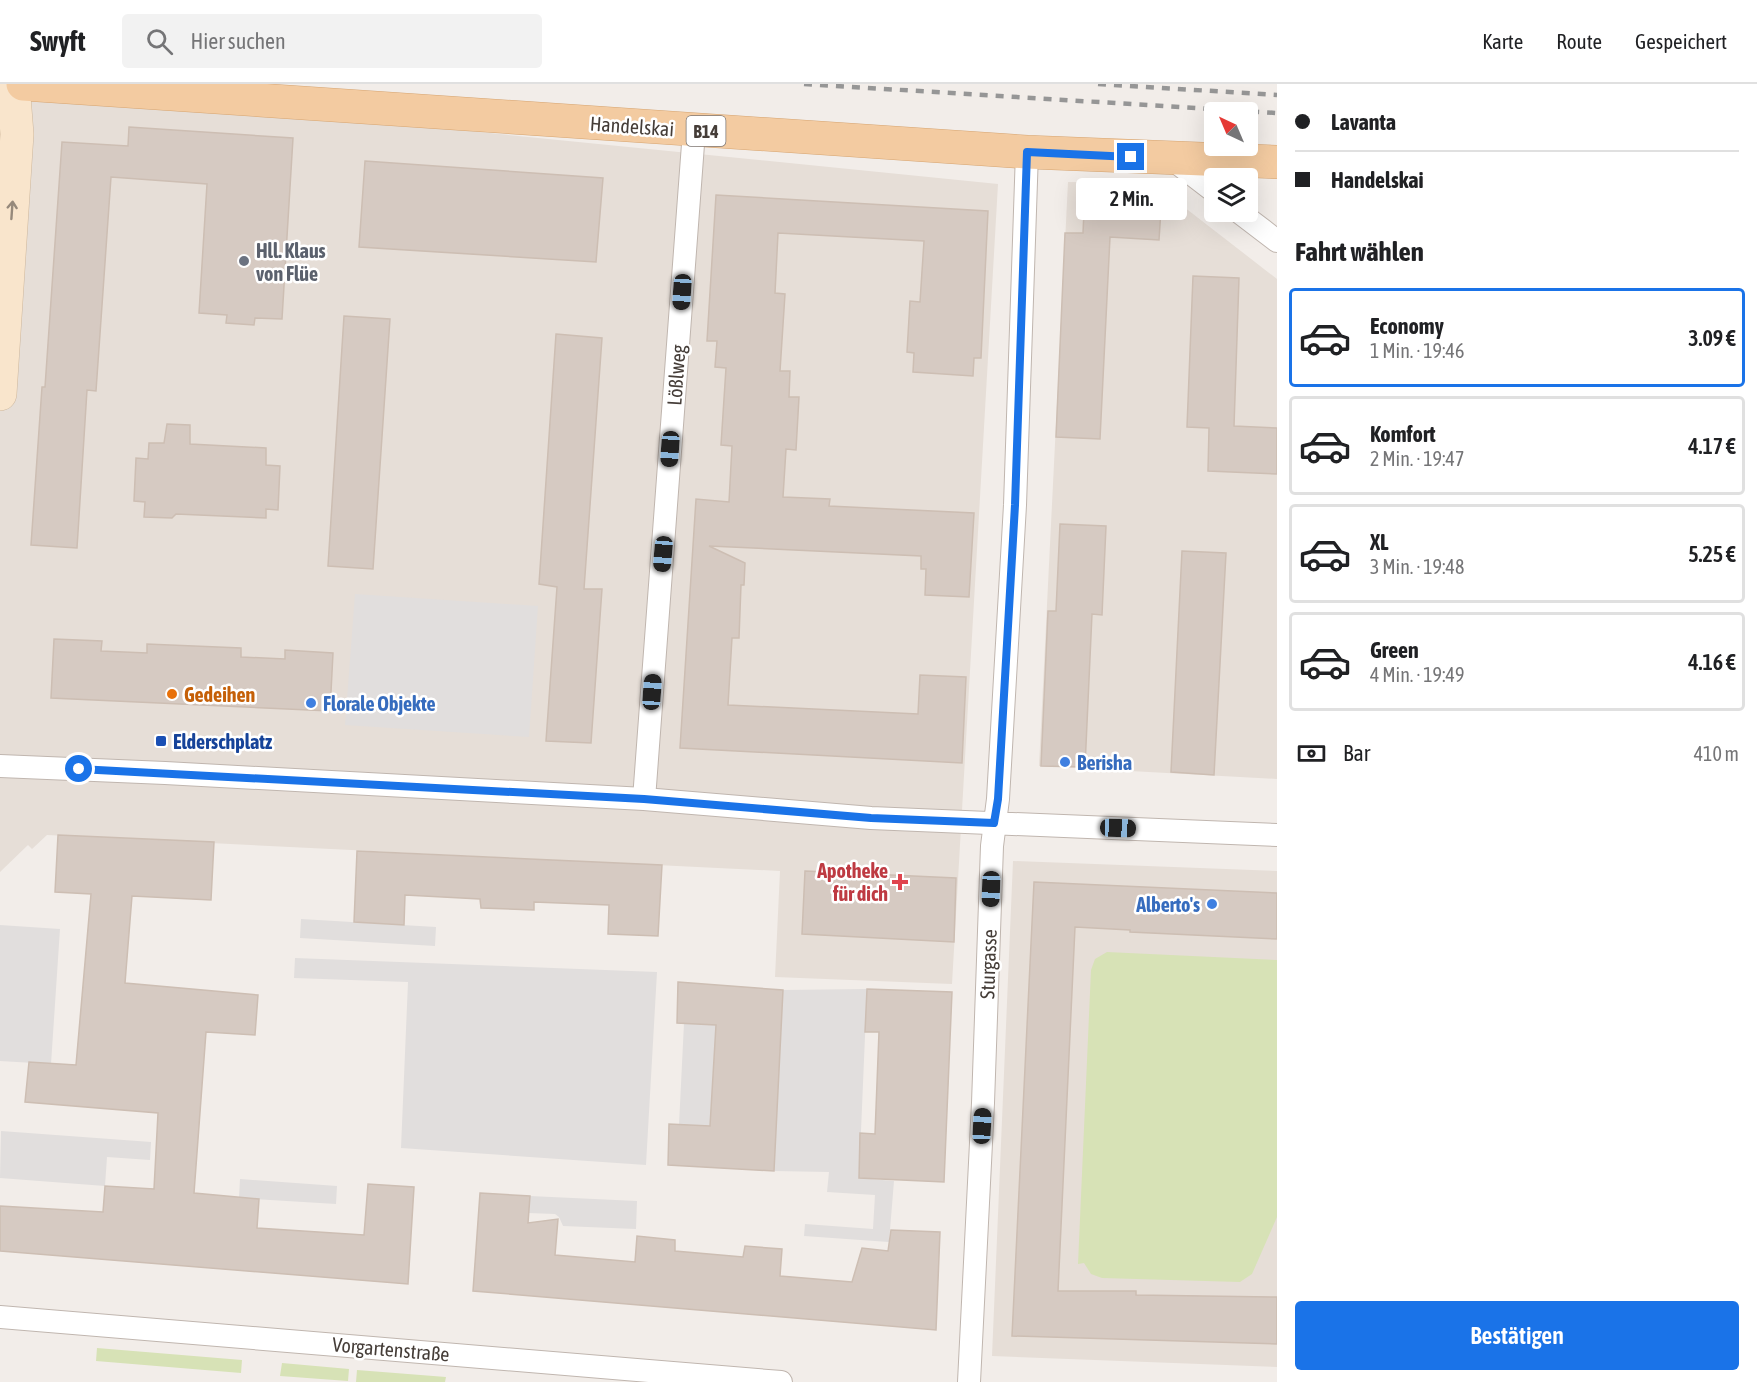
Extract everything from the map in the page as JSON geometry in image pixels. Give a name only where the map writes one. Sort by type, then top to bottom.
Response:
[{"type":"main road","points":[[0,117],[13,84]]},
{"type":"main road","points":[[0,394],[17,134],[13,84]]},
{"type":"main road","name":"Handelskai","points":[[23,84],[1027,152],[1277,162]]},
{"type":"street","name":"Lößlweg","points":[[644,799],[694,130]]},
{"type":"street","name":"Sturgasse","points":[[969,1382],[994,823],[998,799],[1015,505],[1027,152]]},
{"type":"street","points":[[1172,159],[1204,184]]},
{"type":"street","points":[[1252,222],[1277,241]]},
{"type":"street","points":[[0,766],[644,799],[871,818],[1277,835]]},
{"type":"street","name":"Vorgartenstraße","points":[[0,1317],[781,1382]]},
{"type":"shaded area","points":[[0,84],[998,184],[952,984],[775,977],[780,871],[47,835],[32,849],[28,845],[0,872]]},
{"type":"shaded area","points":[[1068,182],[1153,183],[1277,279],[1277,779],[1039,766]]},
{"type":"shaded area","points":[[355,594],[538,606],[529,737],[345,725]]},
{"type":"shaded area","points":[[1013,861],[1277,871],[1277,1367],[992,1356]]},
{"type":"shaded area","points":[[301,919],[436,927],[435,946],[300,938]]},
{"type":"shaded area","points":[[0,925],[60,929],[51,1064],[0,1061]]},
{"type":"shaded area","points":[[295,958],[657,972],[646,1165],[401,1148],[408,982],[294,978]]},
{"type":"shaded area","points":[[867,989],[859,1178],[894,1181],[889,1242],[804,1236],[805,1224],[873,1229],[875,1195],[827,1192],[829,1172],[774,1171],[783,990]]},
{"type":"shaded area","points":[[684,1023],[716,1025],[710,1126],[679,1125]]},
{"type":"shaded area","points":[[1,1131],[151,1142],[150,1160],[107,1157],[105,1186],[0,1178]]},
{"type":"shaded area","points":[[240,1179],[337,1186],[336,1204],[239,1198]]},
{"type":"shaded area","points":[[530,1196],[637,1201],[636,1229],[563,1226],[555,1214],[528,1213]]},
{"type":"green space","points":[[1107,952],[1277,960],[1277,1217],[1252,1274],[1240,1282],[1102,1278],[1091,1274],[1084,1263],[1078,1264],[1091,970],[1095,959]]},
{"type":"green space","points":[[97,1348],[242,1360],[241,1373],[96,1361]]},
{"type":"green space","points":[[282,1363],[349,1369],[348,1381],[280,1376]]},
{"type":"green space","points":[[357,1370],[446,1377],[445,1382],[356,1382]]},
{"type":"building","points":[[129,127],[293,138],[282,319],[255,318],[254,325],[226,323],[227,315],[199,313],[207,184],[111,177],[96,391],[87,390],[77,548],[31,545],[42,387],[45,387],[62,142],[128,146]]},
{"type":"building","points":[[365,161],[603,178],[596,262],[359,247]]},
{"type":"building","points":[[1085,190],[1162,194],[1159,240],[1110,237],[1100,439],[1056,437],[1065,233],[1083,233]]},
{"type":"building","points":[[716,195],[988,211],[981,358],[974,358],[973,376],[913,372],[914,353],[907,352],[910,301],[920,302],[924,241],[778,233],[775,293],[785,294],[780,371],[790,371],[789,397],[799,397],[796,450],[786,449],[783,497],[830,499],[829,506],[974,513],[969,597],[925,595],[926,569],[921,569],[921,556],[709,546],[745,563],[744,585],[741,585],[739,638],[732,638],[728,705],[918,714],[920,675],[966,677],[962,763],[680,748],[696,499],[729,502],[732,446],[721,445],[726,368],[715,367],[717,341],[707,341]]},
{"type":"building","points":[[1193,276],[1239,278],[1234,426],[1277,428],[1277,474],[1208,471],[1209,428],[1187,427]]},
{"type":"building","points":[[344,316],[390,319],[373,569],[328,566]]},
{"type":"building","points":[[556,334],[602,338],[584,589],[602,589],[591,743],[546,741],[557,587],[539,584]]},
{"type":"building","points":[[167,424],[190,425],[190,444],[266,448],[266,465],[280,466],[278,510],[266,509],[266,518],[176,514],[172,518],[144,517],[145,502],[134,501],[136,458],[148,459],[149,443],[164,443]]},
{"type":"building","points":[[1060,524],[1106,526],[1102,615],[1092,614],[1085,767],[1041,766],[1048,611],[1056,611]]},
{"type":"building","points":[[1182,551],[1226,553],[1214,775],[1171,772]]},
{"type":"building","points":[[54,639],[102,641],[101,651],[147,653],[147,644],[241,648],[241,657],[285,659],[285,650],[333,653],[330,711],[51,698]]},
{"type":"building","points":[[58,835],[214,842],[211,900],[132,896],[125,983],[258,995],[255,1035],[206,1032],[194,1193],[259,1199],[257,1228],[364,1235],[368,1184],[414,1187],[408,1284],[0,1251],[0,1206],[103,1212],[105,1186],[154,1189],[158,1113],[25,1102],[29,1062],[76,1065],[91,894],[55,892]]},
{"type":"building","points":[[357,851],[662,865],[658,936],[608,934],[609,905],[534,902],[534,910],[481,908],[480,899],[405,895],[404,925],[354,922]]},
{"type":"building","points":[[805,871],[956,878],[954,942],[802,934]]},
{"type":"building","points":[[1034,882],[1277,893],[1277,939],[1075,927],[1058,1291],[1136,1291],[1136,1295],[1277,1297],[1277,1344],[1012,1336]]},
{"type":"building","points":[[678,982],[783,990],[774,1171],[668,1165],[669,1124],[710,1126],[716,1025],[677,1023]]},
{"type":"building","points":[[867,989],[952,992],[944,1182],[859,1178],[860,1133],[875,1134],[879,1032],[865,1032]]},
{"type":"building","points":[[480,1193],[530,1196],[528,1223],[558,1219],[555,1255],[635,1262],[637,1236],[675,1240],[675,1251],[743,1257],[745,1246],[782,1249],[780,1276],[852,1282],[862,1248],[888,1251],[891,1230],[940,1232],[936,1330],[473,1291]]},
{"type":"railway","points":[[804,84],[1277,113]]},
{"type":"railway","points":[[1098,84],[1277,95]]},
{"type":"place","name":"Hll. Klaus von Flüe","points":[[244,261]]},
{"type":"place","name":"Gedeihen","points":[[172,694]]},
{"type":"place","name":"Florale Objekte","points":[[311,703]]},
{"type":"place","name":"Elderschplatz","points":[[161,741]]},
{"type":"place","name":"Berisha","points":[[1065,762]]},
{"type":"place","name":"Apotheke für dich","points":[[900,882]]},
{"type":"place","name":"Alberto's","points":[[1212,904]]},
{"type":"route","points":[[79,769],[644,799],[871,818],[994,823],[998,799],[1015,505],[1027,152],[1131,157]]}]
